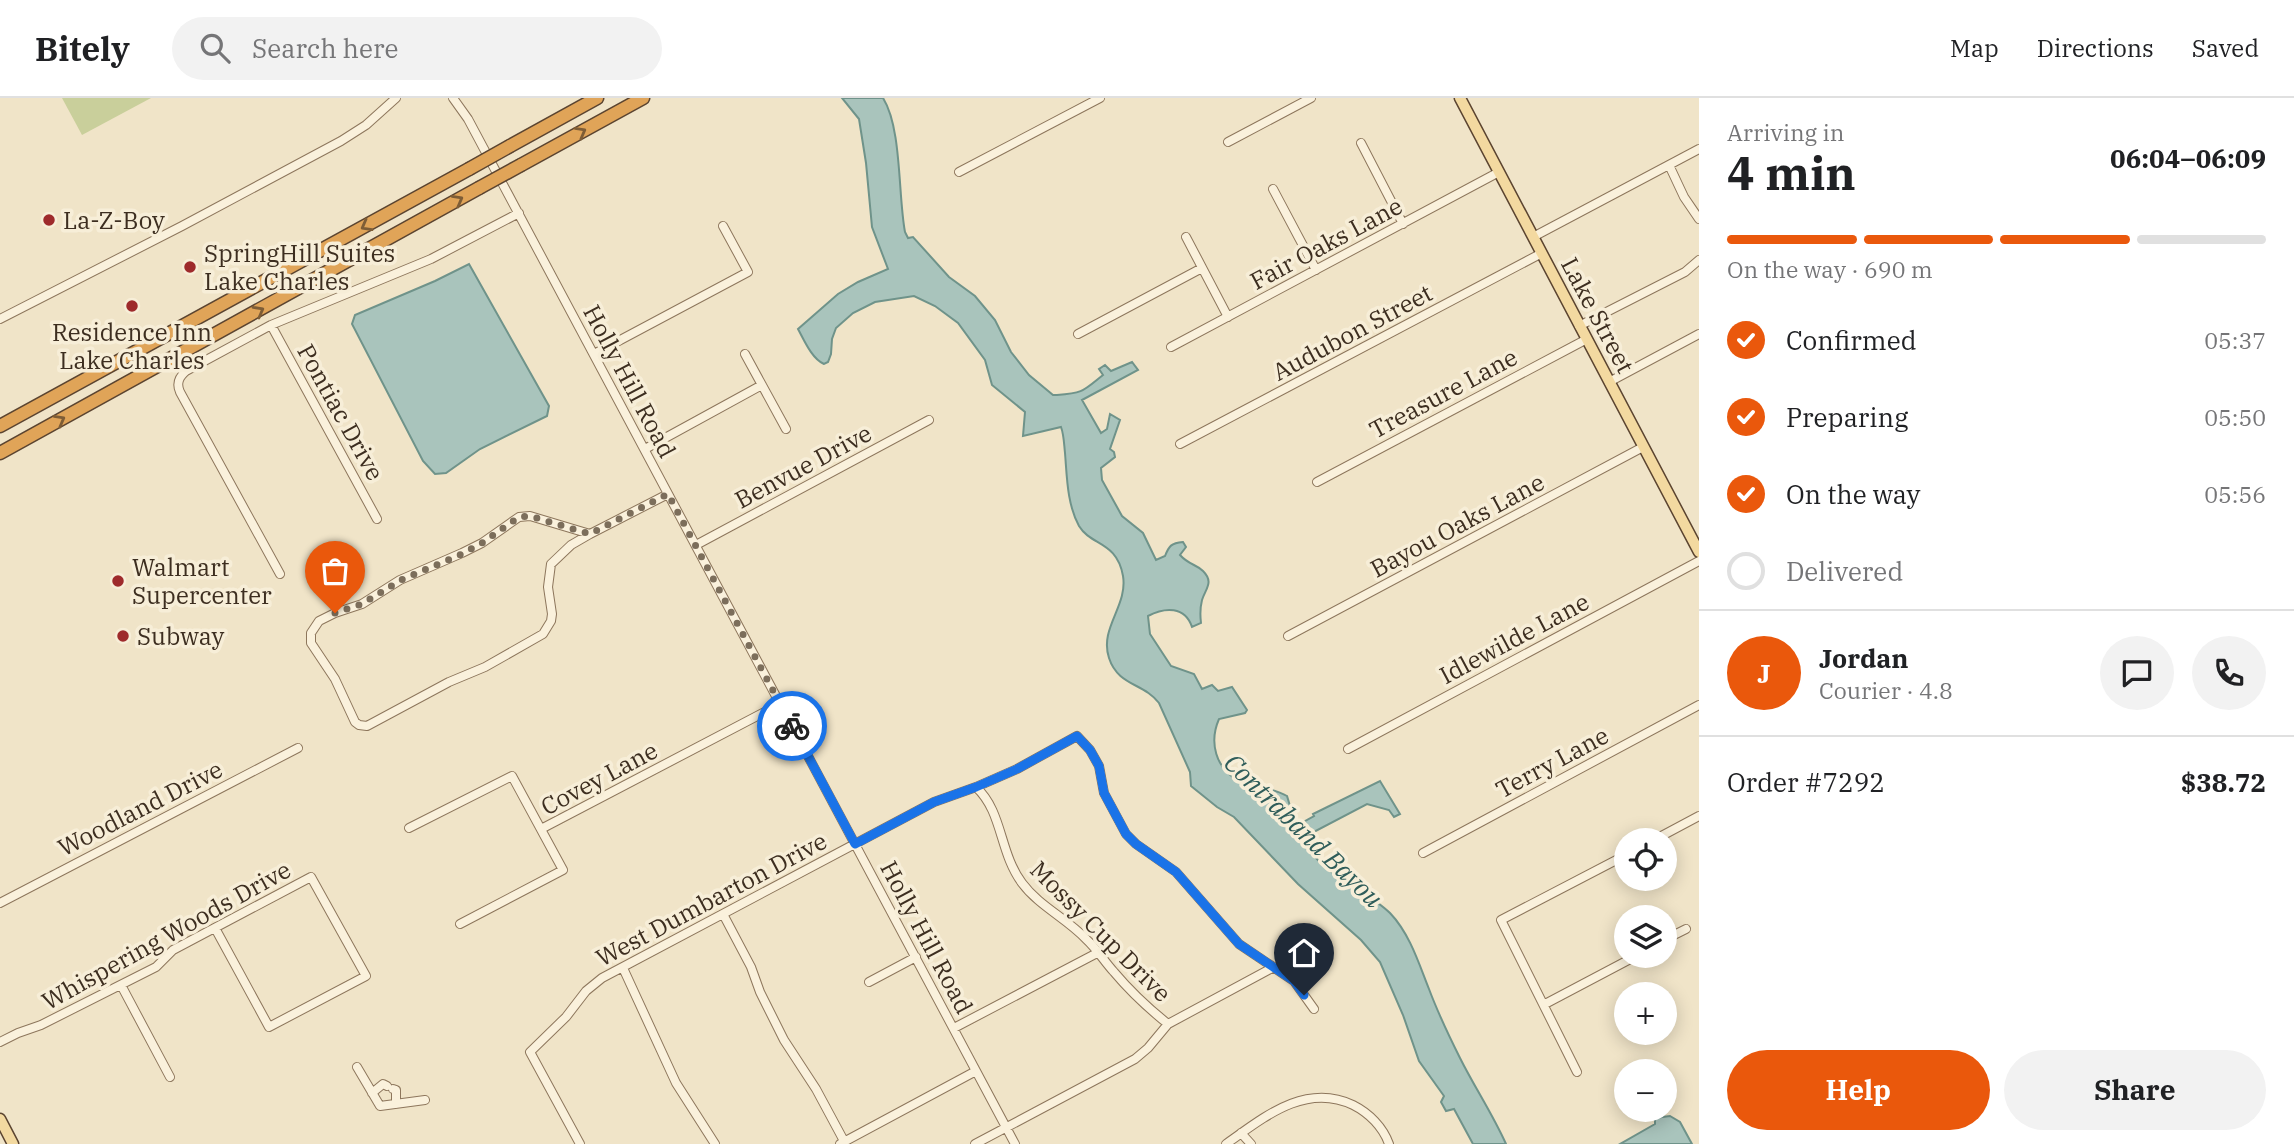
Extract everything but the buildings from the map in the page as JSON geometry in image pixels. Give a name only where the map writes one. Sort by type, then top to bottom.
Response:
[{"type":"highway","points":[[0,426],[597,98]]},
{"type":"highway","points":[[0,455],[642,98]]},
{"type":"highway","points":[[0,419],[90,376]]},
{"type":"main road","name":"Lake Street","points":[[1460,98],[1699,552]]},
{"type":"main road","points":[[0,1119],[13,1144]]},
{"type":"street","points":[[386,107],[390,98]]},
{"type":"street","points":[[0,319],[341,141],[366,125],[396,98]]},
{"type":"street","name":"Holly Hill Road","points":[[453,98],[468,119],[1016,1144]]},
{"type":"street","name":"Holly Hill Road","points":[[461,98],[468,119]]},
{"type":"street","points":[[959,172],[1100,98]]},
{"type":"street","points":[[1228,142],[1311,98]]},
{"type":"street","points":[[1362,144],[1404,224]]},
{"type":"street","points":[[1533,237],[1699,149]]},
{"type":"street","points":[[1669,165],[1684,197],[1699,219]]},
{"type":"street","name":"Fair Oaks Lane","points":[[1171,348],[1499,172]]},
{"type":"street","points":[[1273,189],[1316,270]]},
{"type":"street","points":[[280,574],[180,392],[178,381],[186,371],[271,325],[431,259],[519,214]]},
{"type":"street","points":[[594,354],[748,272],[723,226]]},
{"type":"street","points":[[1185,237],[1228,317]]},
{"type":"street","name":"Audubon Street","points":[[1180,444],[1542,253]]},
{"type":"street","points":[[1579,326],[1685,272],[1699,260]]},
{"type":"street","points":[[1078,334],[1202,268]]},
{"type":"street","name":"Pontiac Drive","points":[[271,325],[377,519]]},
{"type":"street","points":[[1609,382],[1699,334]]},
{"type":"street","name":"Treasure Lane","points":[[1317,482],[1587,339]]},
{"type":"street","points":[[745,354],[786,429]]},
{"type":"street","points":[[645,449],[762,385]]},
{"type":"street","name":"Benvue Drive","points":[[696,545],[929,420]]},
{"type":"street","name":"Bayou Oaks Lane","points":[[1288,636],[1643,447]]},
{"type":"street","points":[[590,534],[530,516],[519,517],[462,554],[401,580],[362,604],[327,617],[315,625],[312,643],[335,679],[355,722],[367,726],[449,682],[485,667],[543,634],[551,621],[552,606],[547,579],[551,564],[563,550],[668,494]]},
{"type":"street","name":"Idlewilde Lane","points":[[1348,749],[1699,561]]},
{"type":"street","name":"Covey Lane","points":[[460,925],[563,870],[541,829],[780,704]]},
{"type":"street","name":"Terry Lane","points":[[1423,853],[1699,705]]},
{"type":"street","name":"West Dumbarton Drive","points":[[580,1144],[530,1052],[566,1017],[586,991],[602,978],[934,802],[1017,769],[1077,736],[1090,750],[1099,766],[1104,793],[1126,834],[1176,872],[1239,944],[1274,967]]},
{"type":"street","name":"Woodland Drive","points":[[0,903],[298,748]]},
{"type":"street","points":[[409,828],[512,776],[541,829]]},
{"type":"street","name":"Mossy Cup Drive","points":[[976,787],[992,808],[1006,855],[1021,882],[1043,905],[1076,929],[1128,988],[1168,1024]]},
{"type":"street","points":[[1676,828],[1699,816]]},
{"type":"street","points":[[1577,1072],[1501,920],[1614,861]]},
{"type":"street","name":"Whispering Woods Drive","points":[[0,1042],[41,1026],[156,967],[173,950],[312,877],[366,976],[269,1027],[215,928]]},
{"type":"street","points":[[723,914],[751,967],[771,1016],[816,1089],[842,1143],[976,1070]]},
{"type":"street","points":[[1677,934],[1686,929]]},
{"type":"street","points":[[954,1028],[1099,953]]},
{"type":"street","points":[[869,982],[916,957]]},
{"type":"street","points":[[975,1144],[1135,1059],[1168,1024],[1274,967],[1294,981],[1314,1009]]},
{"type":"street","points":[[623,968],[676,1083],[715,1144]]},
{"type":"street","points":[[1545,1004],[1614,968]]},
{"type":"street","points":[[121,985],[170,1077]]},
{"type":"street","points":[[357,1067],[380,1106],[425,1100]]},
{"type":"street","points":[[372,1093],[383,1084],[390,1087],[396,1090],[396,1104]]},
{"type":"street","points":[[1226,1144],[1273,1111],[1302,1100],[1333,1098],[1357,1107],[1374,1120],[1389,1144]]},
{"type":"street","points":[[1241,1133],[1251,1144]]},
{"type":"green space","points":[[62,98],[151,98],[82,135]]},
{"type":"water","name":"Contraband Bayou","points":[[842,98],[883,98],[893,127],[905,232],[908,238],[913,237],[949,277],[975,296],[995,320],[1011,352],[1029,375],[1053,395],[1057,395],[1087,388],[1103,375],[1099,369],[1105,365],[1111,371],[1132,362],[1138,370],[1082,400],[1101,433],[1107,429],[1110,414],[1120,420],[1110,449],[1115,457],[1101,468],[1102,480],[1122,516],[1143,533],[1156,560],[1165,556],[1173,544],[1183,542],[1186,547],[1180,555],[1203,571],[1209,582],[1201,603],[1201,623],[1192,627],[1185,615],[1174,610],[1161,611],[1148,616],[1150,634],[1171,666],[1194,674],[1202,689],[1212,685],[1218,691],[1232,687],[1247,710],[1245,713],[1219,719],[1215,745],[1219,762],[1239,781],[1287,796],[1290,806],[1282,810],[1290,824],[1296,826],[1314,816],[1313,814],[1380,781],[1400,814],[1394,817],[1389,810],[1367,804],[1306,836],[1304,841],[1321,863],[1379,904],[1403,930],[1452,1041],[1506,1144],[1473,1144],[1454,1109],[1446,1111],[1441,1102],[1444,1096],[1419,1061],[1380,962],[1361,940],[1298,884],[1234,817],[1191,786],[1190,772],[1159,703],[1146,691],[1118,674],[1113,667],[1107,647],[1108,637],[1122,597],[1123,576],[1115,556],[1084,532],[1075,518],[1068,490],[1061,427],[1023,436],[1025,412],[992,385],[985,360],[958,323],[935,306],[914,296],[875,302],[853,313],[836,328],[828,362],[820,362],[809,349],[798,329],[838,294],[888,269],[872,227],[859,119]]},
{"type":"water","points":[[469,264],[549,406],[547,416],[480,449],[446,473],[435,474],[423,461],[352,324],[355,315]]},
{"type":"water","points":[[1677,1120],[1692,1144],[1620,1144],[1655,1124]]},
{"type":"way so far","points":[[335,613],[362,604],[401,580],[462,554],[519,517],[530,516],[590,534],[668,494],[792,726]]},
{"type":"place","name":"La-Z-Boy","points":[[49,220]]},
{"type":"place","name":"SpringHill Suites Lake Charles","points":[[190,267]]},
{"type":"place","name":"Residence Inn Lake Charles","points":[[132,306]]},
{"type":"place","name":"Walmart Supercenter","points":[[118,581]]},
{"type":"place","name":"Subway","points":[[123,636]]},
{"type":"route","points":[[792,726],[855,844],[934,802],[1017,769],[1077,736],[1090,750],[1099,766],[1104,793],[1126,834],[1176,872],[1239,944],[1294,981],[1304,995]]}]
